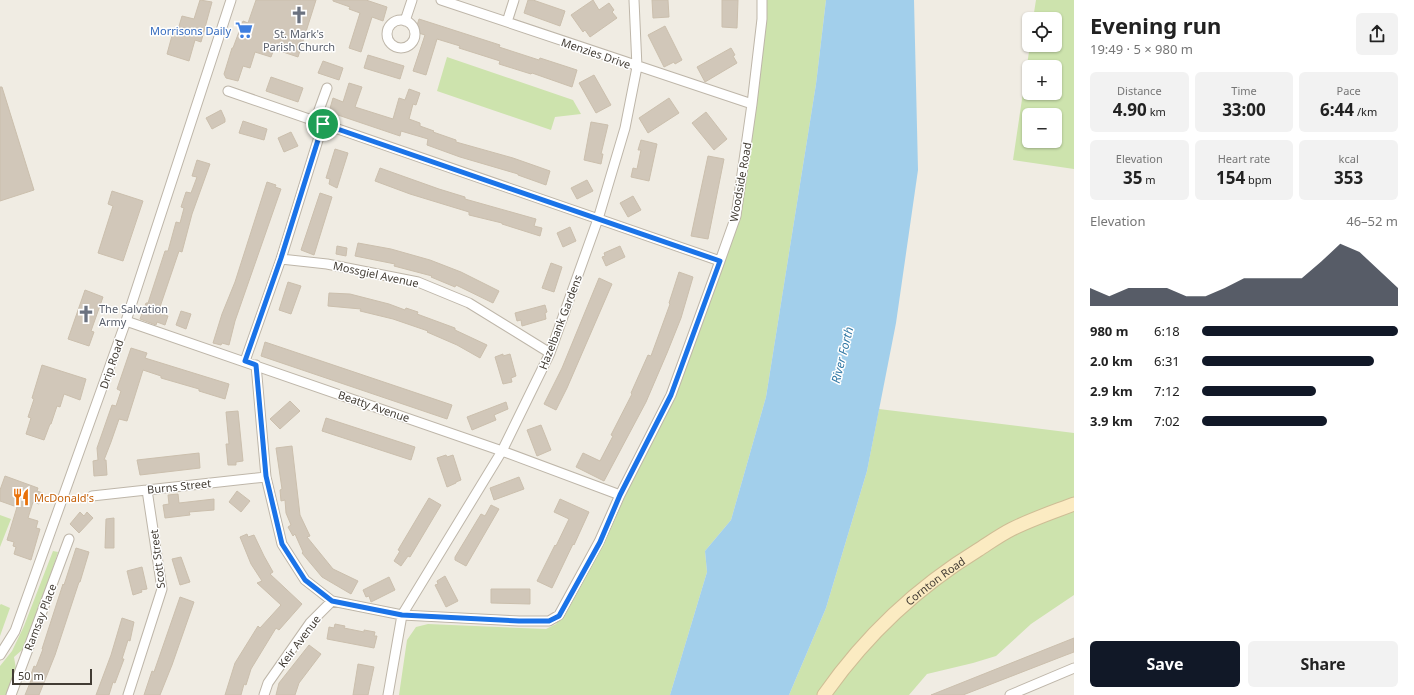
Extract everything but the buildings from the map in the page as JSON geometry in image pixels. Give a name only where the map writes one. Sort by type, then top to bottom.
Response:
[{"type":"main road","name":"Cornton Road","points":[[824,695],[852,658],[889,618],[912,597],[955,564],[1011,530],[1046,514],[1074,504]]},
{"type":"street","name":"Drip Road","points":[[0,655],[15,631],[126,321],[231,0]]},
{"type":"street","points":[[405,21],[412,0]]},
{"type":"street","name":"Menzies Drive","points":[[440,0],[752,104]]},
{"type":"street","points":[[508,22],[514,0]]},
{"type":"street","name":"Hazelbank Gardens","points":[[402,615],[502,450],[550,352],[598,218],[625,128],[637,66],[634,0]]},
{"type":"street","name":"Woodside Road","points":[[402,615],[519,621],[549,621],[559,616],[600,542],[620,495],[671,395],[736,216],[752,104],[762,19],[762,0]]},
{"type":"street","points":[[245,361],[281,258],[319,122],[326,88]]},
{"type":"street","points":[[228,91],[720,261]]},
{"type":"street","name":"Mossgiel Avenue","points":[[281,258],[328,264],[418,282],[469,303],[550,352]]},
{"type":"street","name":"Beatty Avenue","points":[[126,321],[502,450],[620,495]]},
{"type":"street","points":[[256,365],[266,476],[282,544],[305,580],[332,601],[402,615],[388,695]]},
{"type":"street","name":"Burns Street","points":[[92,496],[266,476]]},
{"type":"street","name":"Scott Street","points":[[128,695],[162,589],[147,490]]},
{"type":"street","name":"Ramsay Place","points":[[11,695],[69,539]]},
{"type":"street","name":"Keir Avenue","points":[[264,695],[268,683],[310,623],[332,601]]},
{"type":"street","points":[[1010,695],[1074,668]]},
{"type":"green space","points":[[765,0],[826,0],[816,84],[766,397],[731,520],[705,551],[707,572],[670,695],[399,695],[407,640],[416,627],[428,624],[546,629],[556,624],[582,581],[674,393],[700,329],[739,206]]},
{"type":"green space","points":[[1036,0],[1074,0],[1074,169],[1013,160],[1022,99],[1062,100],[1062,60],[1028,60],[1029,52],[1062,52],[1062,12],[1034,12]]},
{"type":"green space","points":[[447,57],[573,100],[581,114],[555,117],[551,130],[437,91]]},
{"type":"green space","points":[[879,409],[1074,433],[1074,595],[1031,624],[996,656],[927,674],[909,695],[789,695],[826,608],[867,471]]},
{"type":"green space","points":[[0,515],[11,519],[0,547]]},
{"type":"green space","points":[[53,551],[58,552],[32,632],[22,650],[14,657],[16,669],[6,695],[0,695],[0,666],[12,651],[24,626]]},
{"type":"green space","points":[[1,604],[10,608],[0,636],[0,605]]},
{"type":"water","name":"River Forth","points":[[826,0],[914,0],[918,170],[896,323],[867,471],[826,608],[789,695],[670,695],[707,572],[705,551],[731,520],[766,397],[816,84]]},
{"type":"place","name":"St. Mark's Parish Church","points":[[299,15]]},
{"type":"place","name":"Morrisons Daily","points":[[244,30]]},
{"type":"place","name":"The Salvation Army","points":[[86,314]]},
{"type":"place","name":"McDonald's","points":[[21,497]]},
{"type":"route","points":[[323,124],[720,261],[671,395],[620,495],[600,542],[559,616],[549,621],[519,621],[402,615],[332,601],[305,580],[282,544],[266,476],[256,365],[245,361],[281,258],[323,124]]}]
